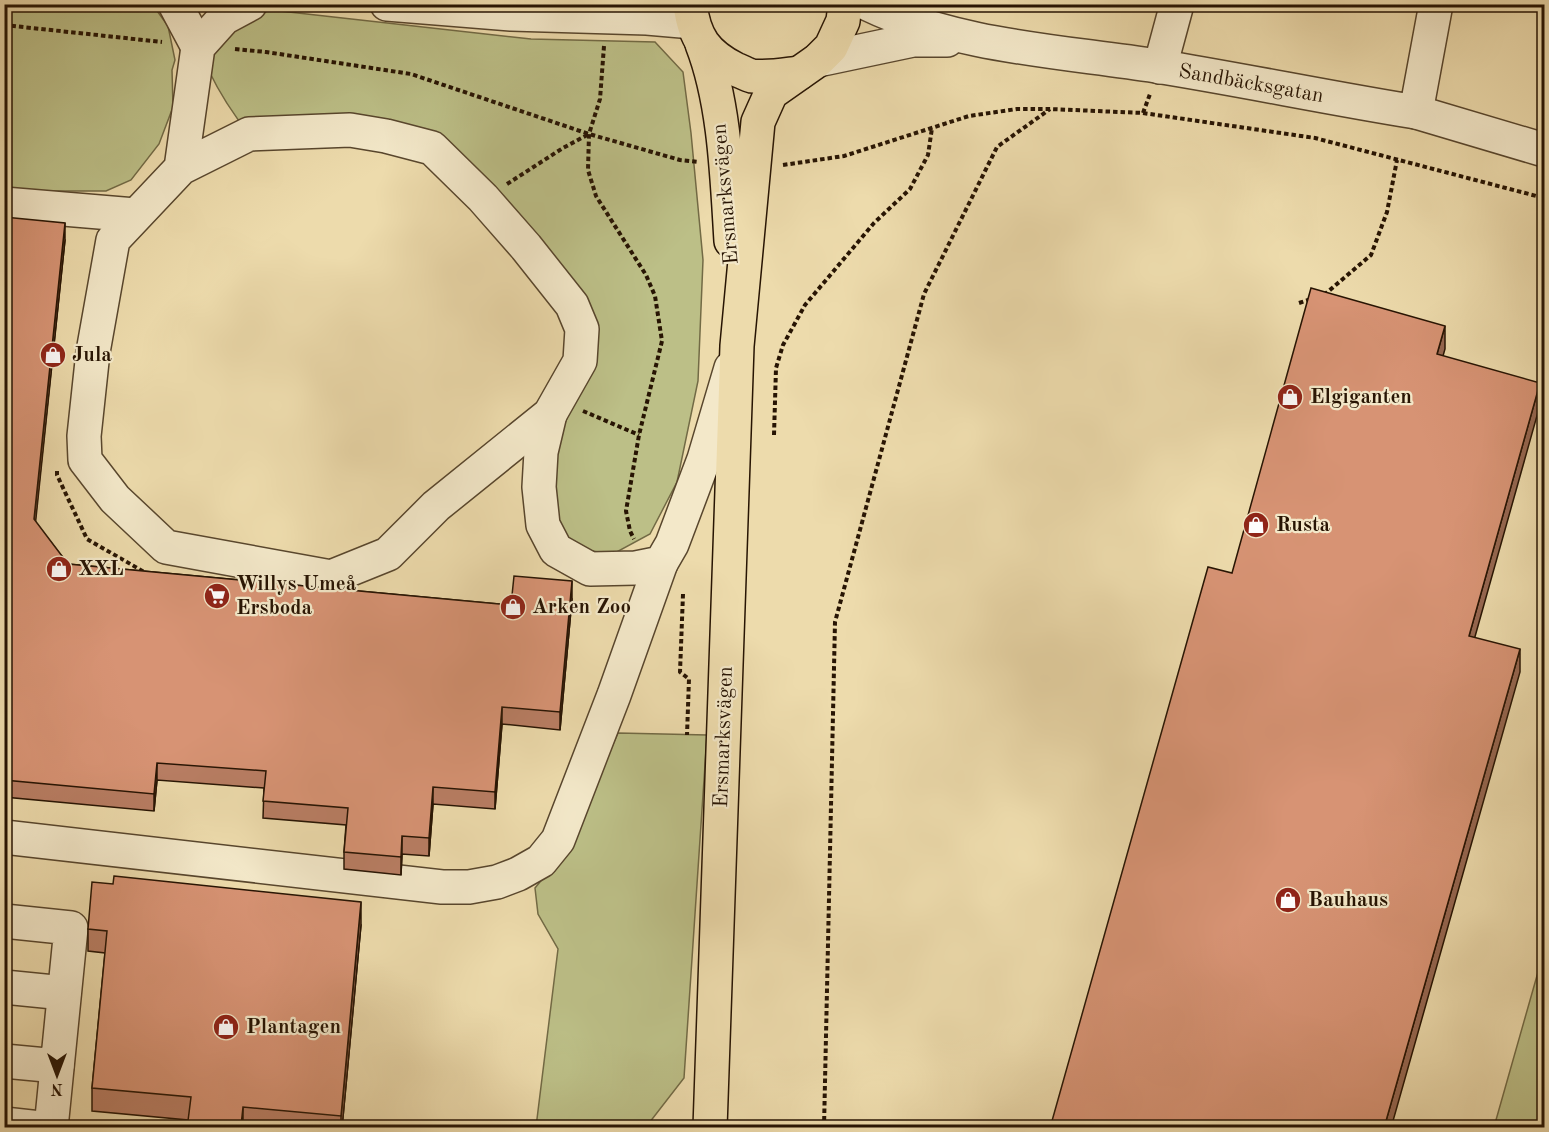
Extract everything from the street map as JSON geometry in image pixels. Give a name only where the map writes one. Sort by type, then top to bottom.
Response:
[{"type":"main road","name":"Ersmarksvägen","points":[[710,1128],[737,346],[758,122],[771,93],[831,47],[843,21],[844,4]]},
{"type":"main road","points":[[695,24],[716,59],[750,76],[773,77],[809,66]]},
{"type":"main road","name":"Ersmarksvägen","points":[[695,24],[711,67],[719,107],[728,199],[737,346]]},
{"type":"street","points":[[175,4],[198,46]]},
{"type":"street","points":[[181,168],[198,46],[225,18],[250,4]]},
{"type":"street","points":[[387,4],[511,14],[647,18],[695,24]]},
{"type":"street","points":[[868,4],[910,22],[978,40]]},
{"type":"street","points":[[1160,67],[1177,4]]},
{"type":"street","points":[[1416,112],[1436,4]]},
{"type":"street","points":[[809,66],[913,40],[978,40]]},
{"type":"street","name":"Sandbäcksgatan","points":[[978,40],[1160,67],[1416,112],[1545,150]]},
{"type":"street","points":[[554,407],[436,506],[388,554],[331,577],[166,547],[115,499],[86,460],[84,436],[93,352],[113,240],[181,168],[249,134],[350,130],[386,136],[432,148],[483,198],[573,305],[582,329],[580,361],[554,407],[541,452],[539,486],[543,525],[556,550],[590,569],[636,568],[661,563]]},
{"type":"street","points":[[4,204],[135,215]]},
{"type":"street","points":[[4,837],[442,887],[469,887],[497,882],[518,874],[541,861],[558,840],[614,695],[661,563],[672,544],[704,459],[737,346]]},
{"type":"street","points":[[4,921],[71,928],[51,1128]]},
{"type":"street","points":[[4,987],[64,993]]},
{"type":"street","points":[[4,1061],[57,1066]]},
{"type":"street","points":[[4,1124],[40,1128]]},
{"type":"path","points":[[4,25],[266,52],[411,74],[589,134],[680,160],[703,163]]},
{"type":"path","points":[[604,46],[600,99],[589,134],[588,170],[596,196],[646,275],[656,296],[662,341],[639,435],[626,511],[630,531],[640,549],[680,575],[683,596],[680,672],[689,679],[687,735]]},
{"type":"path","points":[[782,165],[844,156],[969,116],[1017,109],[1143,113],[1315,138],[1545,198]]},
{"type":"path","points":[[824,1128],[835,622],[924,294],[997,147],[1050,109]]},
{"type":"path","points":[[774,435],[776,368],[783,345],[805,305],[874,223],[910,189],[928,155],[932,128]]},
{"type":"path","points":[[483,198],[589,134]]},
{"type":"path","points":[[1299,303],[1324,295],[1371,255],[1387,212],[1397,160]]},
{"type":"path","points":[[554,407],[639,435]]},
{"type":"path","points":[[58,463],[57,475],[87,539],[147,573]]},
{"type":"green space","points":[[149,4],[155,8],[168,26],[175,60],[172,70],[173,107],[159,144],[131,180],[106,191],[31,191],[5,188],[5,5]]},
{"type":"green space","points":[[271,10],[531,39],[655,42],[683,72],[703,260],[698,381],[677,482],[650,534],[613,554],[577,549],[555,522],[550,483],[582,329],[432,148],[249,134],[238,119],[222,96],[209,71],[219,38],[238,21]]},
{"type":"green space","points":[[618,733],[707,735],[684,1078],[646,1127],[536,1127],[558,949],[538,914],[535,888],[567,849]]},
{"type":"green space","points":[[1544,951],[1544,1127],[1494,1127]]},
{"type":"building","points":[[4,217],[65,223],[34,519],[68,564],[511,605],[514,576],[572,581],[560,712],[502,707],[495,792],[433,787],[429,838],[402,836],[401,857],[344,852],[348,808],[263,801],[266,771],[157,763],[154,794],[4,780]]},
{"type":"building","name":"Bauhaus","points":[[1311,288],[1445,326],[1437,354],[1540,383],[1469,636],[1520,649],[1384,1128],[1050,1128],[1208,567],[1232,573]]},
{"type":"building","name":"Plantagen","points":[[114,876],[361,902],[341,1116],[243,1107],[241,1126],[188,1121],[191,1097],[92,1088],[107,931],[88,929],[92,882],[113,884]]},
{"type":"place","name":"Jula","points":[[53,355]]},
{"type":"place","name":"Elgiganten","points":[[1290,397]]},
{"type":"place","name":"Rusta","points":[[1256,525]]},
{"type":"place","name":"XXL","points":[[59,569]]},
{"type":"place","name":"Willys Umeå Ersboda","points":[[217,596]]},
{"type":"place","name":"Arken Zoo","points":[[513,607]]},
{"type":"place","name":"Bauhaus","points":[[1288,900]]},
{"type":"place","name":"Plantagen","points":[[226,1027]]}]
